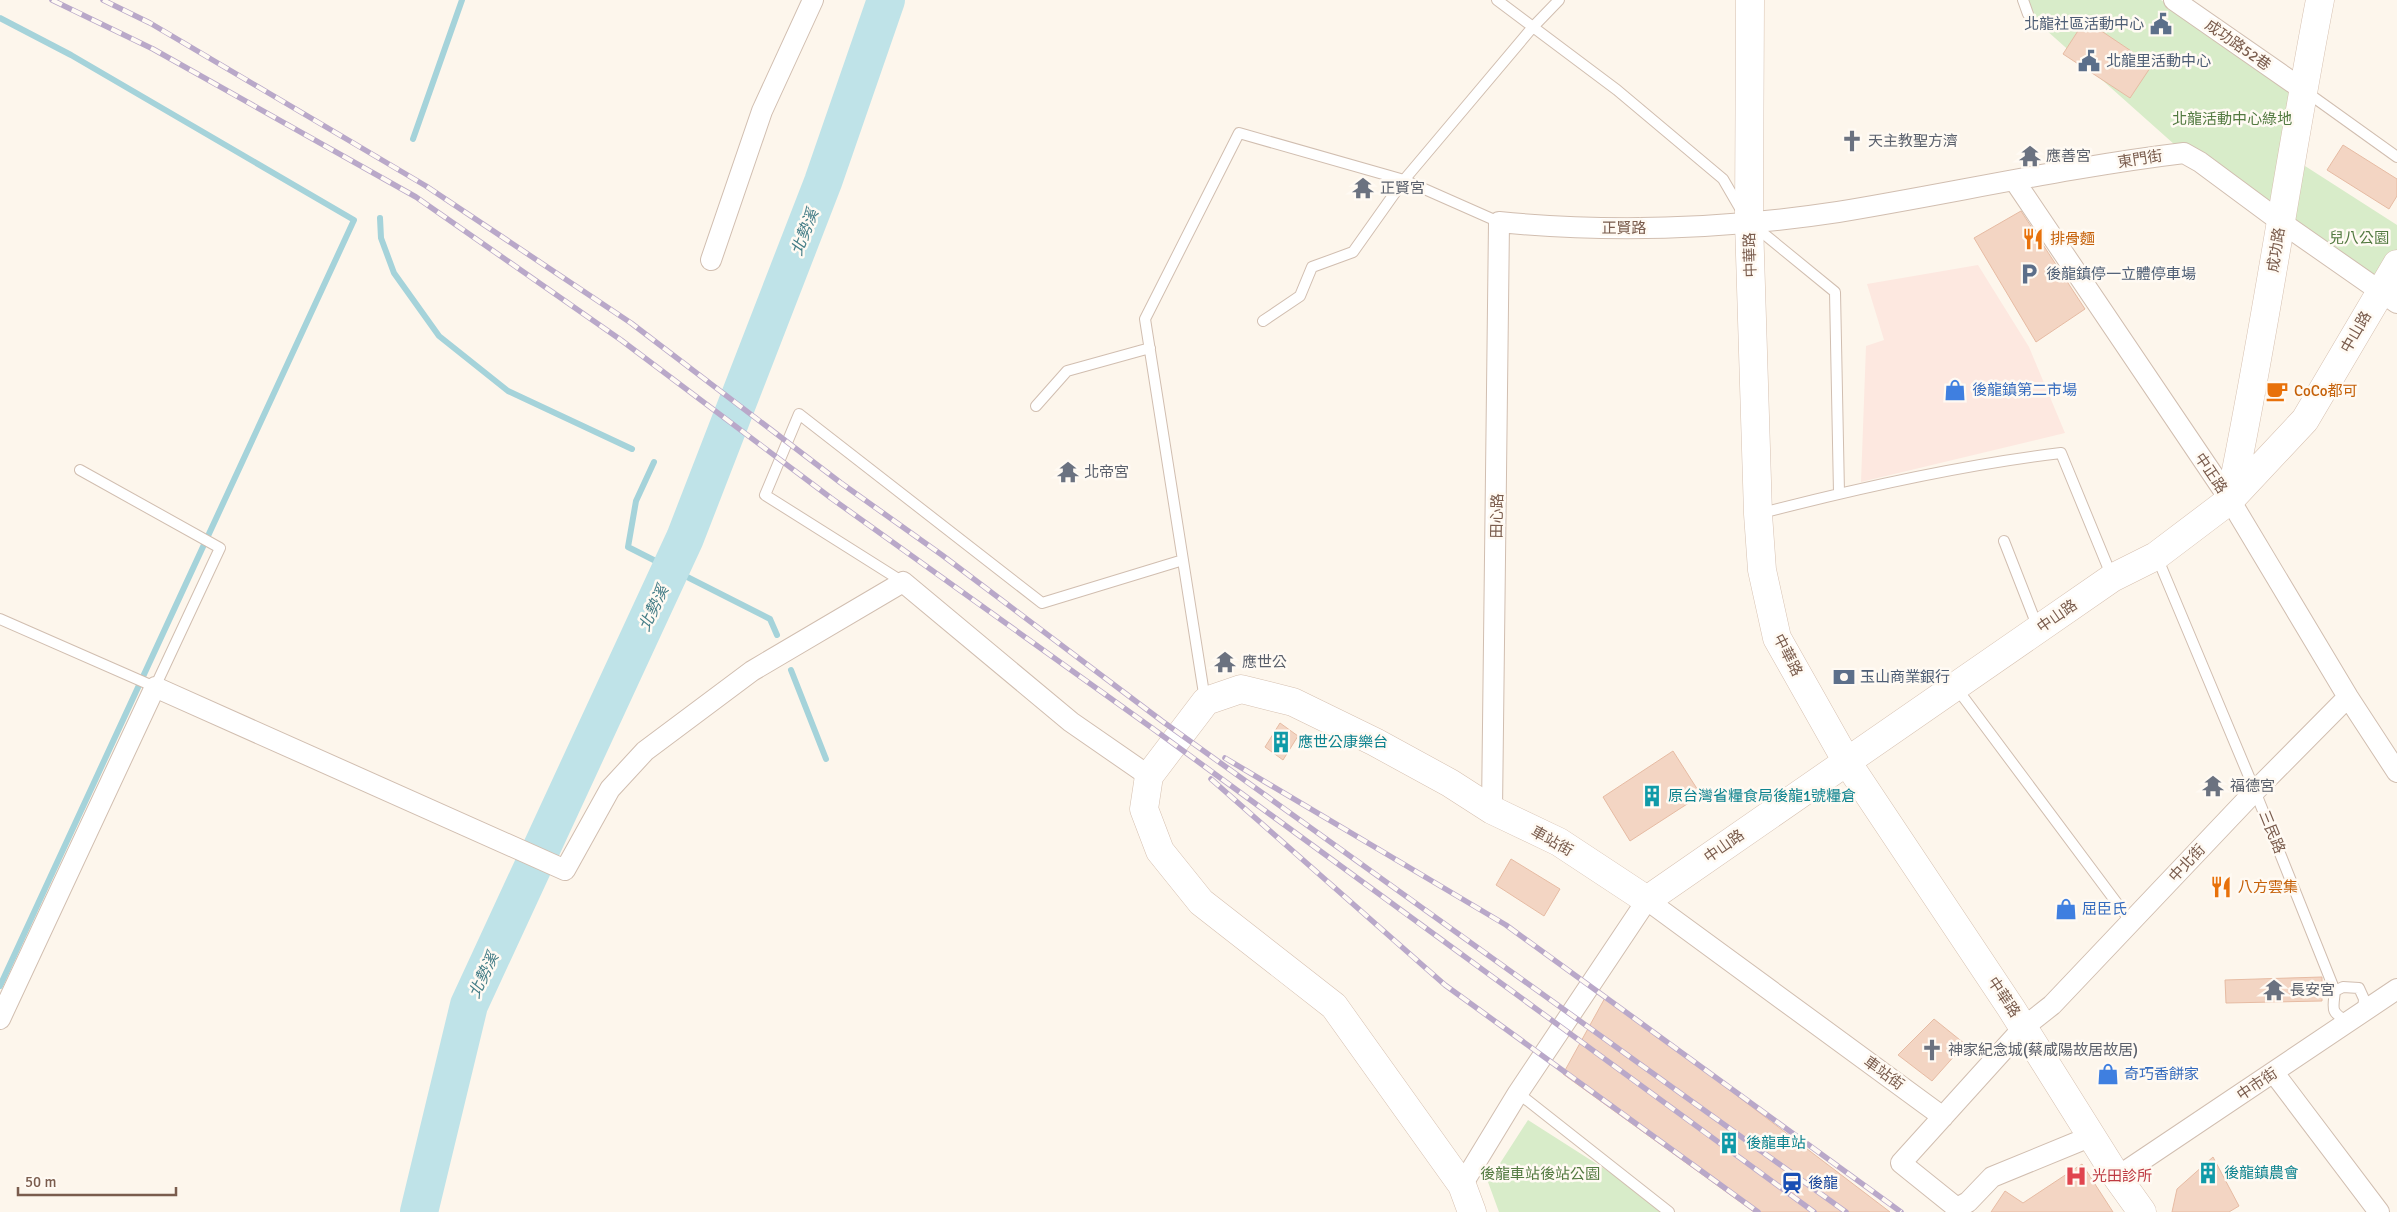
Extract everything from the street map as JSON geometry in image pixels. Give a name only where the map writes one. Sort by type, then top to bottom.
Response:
[{"type":"street","points":[[711,260],[762,111],[813,0]]},
{"type":"street","name":"中華路","points":[[1750,0],[1749,222],[1758,514],[1762,570],[1777,638],[1847,762],[2024,1027],[2117,1177],[2142,1212]]},
{"type":"street","name":"成功路52巷","points":[[2174,0],[2302,89]]},
{"type":"street","name":"成功路","points":[[2230,500],[2252,396],[2302,89],[2320,0]]},
{"type":"street","name":"東門街","points":[[1749,222],[1836,212],[2014,180],[2184,153],[2200,162],[2388,297]]},
{"type":"street","name":"中正路","points":[[2014,180],[2230,500],[2348,698],[2397,772]]},
{"type":"street","name":"正賢路","points":[[1499,222],[1551,227],[1673,228],[1749,222]]},
{"type":"street","name":"田心路","points":[[1492,810],[1499,222]]},
{"type":"street","name":"中山路","points":[[1647,900],[2112,578],[2156,556],[2230,500],[2305,420],[2388,297],[2397,264]]},
{"type":"street","points":[[0,1018],[152,685],[565,870],[610,789],[645,751],[752,671],[903,582],[1071,722],[1149,776]]},
{"type":"street","name":"車站街","points":[[1206,701],[1241,689],[1293,702],[1375,742],[1450,783],[1492,810],[1559,842],[1647,900],[1943,1117]]},
{"type":"street","name":"中北街","points":[[2024,1027],[2052,1005],[2255,791],[2348,698]]},
{"type":"street","points":[[1206,701],[1149,776],[1144,809],[1160,851],[1202,902],[1334,1006],[1462,1185],[1472,1212]]},
{"type":"street","points":[[1462,1185],[1518,1092],[1647,900]]},
{"type":"street","name":"中市街","points":[[2117,1177],[2397,989]]},
{"type":"street","points":[[2024,1027],[1901,1164],[1956,1210],[1968,1202],[1992,1177],[2092,1136]]},
{"type":"street","points":[[2274,1073],[2379,1212]]},
{"type":"lane","points":[[1497,0],[1617,90],[1723,179],[1749,222],[1835,292],[1839,493]]},
{"type":"lane","points":[[1263,321],[1300,296],[1312,267],[1353,252],[1404,180],[1532,28],[1559,0]]},
{"type":"lane","points":[[2023,0],[2028,14]]},
{"type":"lane","points":[[2302,89],[2397,157]]},
{"type":"lane","points":[[1206,701],[1145,319],[1239,133],[1404,180],[1499,222]]},
{"type":"lane","points":[[1036,406],[1067,372],[1150,348]]},
{"type":"lane","points":[[903,582],[765,495],[799,414],[1042,602],[1183,560]]},
{"type":"lane","points":[[1758,514],[1839,493],[2005,459],[2061,453],[2112,578]]},
{"type":"lane","points":[[0,619],[152,685],[220,548],[80,470]]},
{"type":"lane","points":[[2004,541],[2038,629]]},
{"type":"lane","name":"三民路","points":[[2156,556],[2255,791],[2336,991],[2333,1008],[2336,1015],[2355,1016]]},
{"type":"lane","points":[[1956,686],[2131,922]]},
{"type":"lane","points":[[2336,991],[2343,987],[2358,988],[2364,999],[2355,1016]]},
{"type":"lane","points":[[1518,1092],[1669,1212]]},
{"type":"shaded area","name":"後龍鎮第二市場","points":[[1978,265],[2029,347],[2065,433],[1861,482],[1866,346],[1884,340],[1867,284]]},
{"type":"green space","name":"北龍活動中心綠地","points":[[2023,0],[2161,0],[2300,99],[2291,157],[2397,225],[2397,264],[2379,291],[2184,153],[2028,14]]},
{"type":"green space","name":"後龍車站後站公園","points":[[1528,1120],[1672,1212],[1499,1212],[1488,1182]]},
{"type":"building","name":"北龍社區活動中心","points":[[2085,20],[2152,65],[2130,98],[2063,54]]},
{"type":"building","points":[[2343,145],[2397,179],[2397,196],[2389,209],[2327,170]]},
{"type":"building","name":"後龍鎮停一立體停車場","points":[[2021,211],[2085,309],[2036,342],[1974,238]]},
{"type":"building","name":"應世公康樂台","points":[[1280,723],[1298,736],[1283,760],[1265,747]]},
{"type":"building","name":"原台灣省糧食局後龍1號糧倉","points":[[1673,751],[1701,795],[1630,841],[1603,797]]},
{"type":"building","points":[[1511,859],[1560,889],[1544,916],[1496,885]]},
{"type":"building","name":"長安宮","points":[[2322,977],[2322,1001],[2226,1003],[2225,980]]},
{"type":"building","name":"後龍車站","points":[[1606,996],[1890,1212],[1754,1212],[1563,1074]]},
{"type":"building","name":"神家紀念城(蔡咸陽故居故居)","points":[[1934,1019],[1965,1044],[1932,1081],[1898,1055]]},
{"type":"building","name":"後龍鎮農會","points":[[2213,1157],[2239,1206],[2229,1212],[2172,1212],[2177,1189]]},
{"type":"building","name":"光田診所","points":[[2082,1164],[2113,1212],[1991,1212],[2005,1191],[2023,1203]]},
{"type":"waterway","points":[[413,139],[462,0]]},
{"type":"waterway","name":"北勢溪","points":[[419,1212],[469,1005],[685,538],[823,182],[886,0]]},
{"type":"waterway","points":[[0,18],[71,55],[354,220],[0,986]]},
{"type":"waterway","points":[[380,218],[381,238],[394,273],[439,336],[508,391],[632,449]]},
{"type":"waterway","points":[[654,462],[636,501],[628,547],[770,619],[777,635]]},
{"type":"waterway","points":[[791,670],[826,759]]},
{"type":"railway","points":[[52,0],[153,49],[416,197],[621,340],[831,498],[1152,728],[1814,1212]]},
{"type":"railway","points":[[103,0],[150,23],[426,186],[631,323],[841,483],[942,555],[1162,721],[1846,1212]]},
{"type":"railway","points":[[1225,758],[1506,925],[1901,1212]]},
{"type":"railway","points":[[1211,779],[1445,985],[1758,1212]]},
{"type":"place","name":"北龍社區活動中心","points":[[2161,24]]},
{"type":"place","name":"北龍里活動中心","points":[[2089,61]]},
{"type":"place","name":"天主教聖方濟","points":[[1852,141]]},
{"type":"place","name":"應善宮","points":[[2030,156]]},
{"type":"place","name":"正賢宮","points":[[1363,188]]},
{"type":"place","name":"排骨麵","points":[[2033,239]]},
{"type":"place","name":"後龍鎮停一立體停車場","points":[[2029,274]]},
{"type":"place","name":"後龍鎮第二市場","points":[[1955,390]]},
{"type":"place","name":"CoCo都可","points":[[2277,391]]},
{"type":"place","name":"北帝宮","points":[[1068,472]]},
{"type":"place","name":"應世公","points":[[1225,662]]},
{"type":"place","name":"玉山商業銀行","points":[[1844,677]]},
{"type":"place","name":"應世公康樂台","points":[[1281,742]]},
{"type":"place","name":"福德宮","points":[[2213,786]]},
{"type":"place","name":"原台灣省糧食局後龍1號糧倉","points":[[1652,796]]},
{"type":"place","name":"八方雲集","points":[[2221,887]]},
{"type":"place","name":"屈臣氏","points":[[2066,909]]},
{"type":"place","name":"長安宮","points":[[2274,990]]},
{"type":"place","name":"神家紀念城(蔡咸陽故居故居)","points":[[1932,1050]]},
{"type":"place","name":"奇巧香餅家","points":[[2108,1074]]},
{"type":"place","name":"後龍車站","points":[[1729,1143]]},
{"type":"place","name":"後龍鎮農會","points":[[2208,1173]]},
{"type":"place","name":"光田診所","points":[[2076,1176]]},
{"type":"place","name":"後龍","points":[[1792,1183]]},
{"type":"park label","name":"兒八公園","points":[[2359,238]]}]
